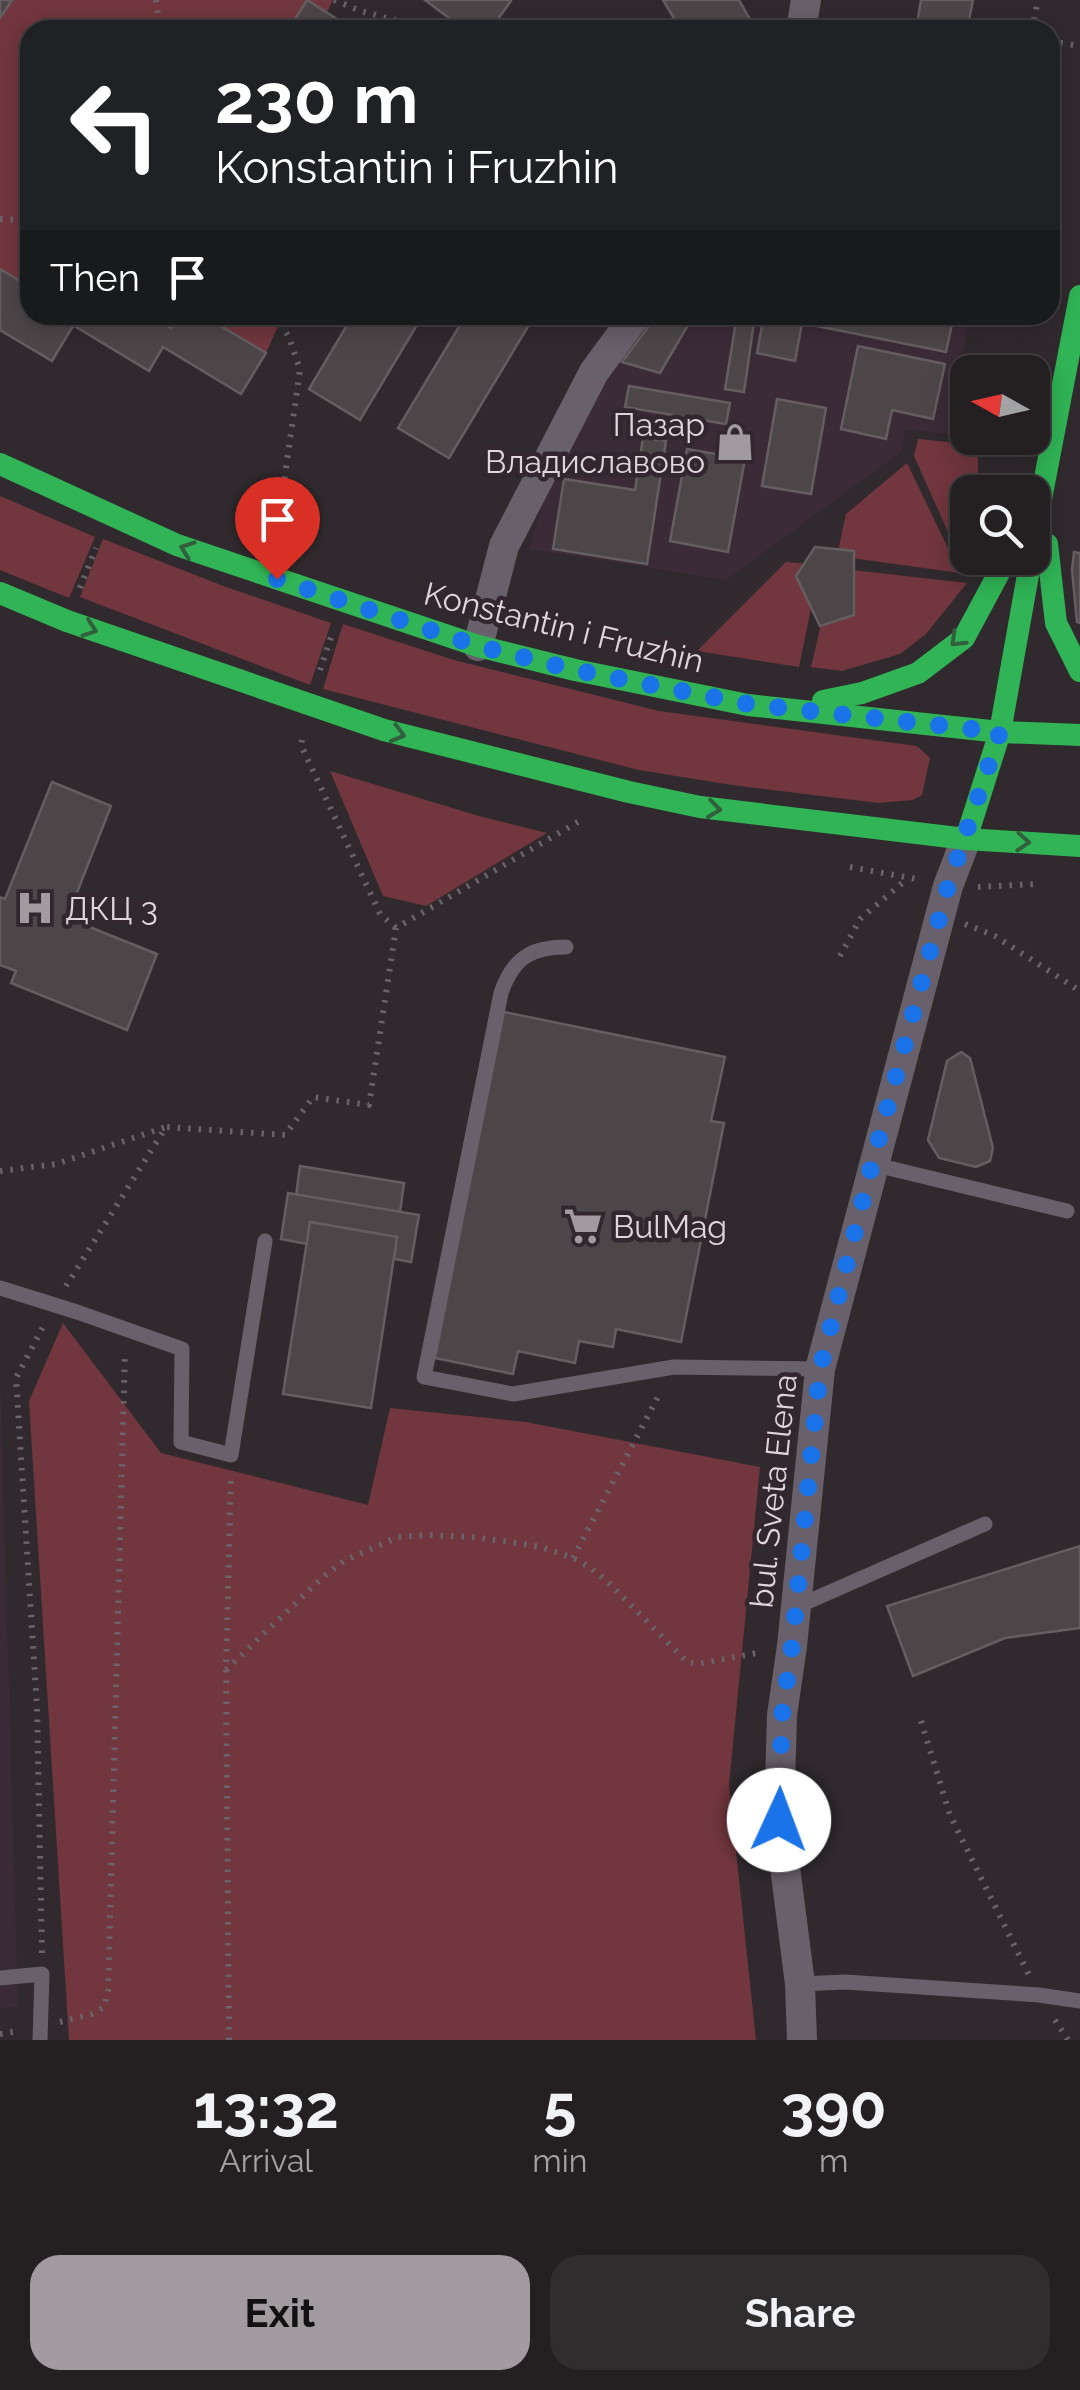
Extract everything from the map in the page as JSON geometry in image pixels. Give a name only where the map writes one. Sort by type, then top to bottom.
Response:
[{"type":"street","points":[[1042,475],[1080,296]]},
{"type":"street","points":[[478,646],[504,546],[594,372],[629,325]]},
{"type":"street","name":"Konstantin i Fruzhin","points":[[0,464],[177,546],[478,646],[748,704],[1000,732],[1080,735]]},
{"type":"street","points":[[788,708],[862,693],[918,673],[964,638],[998,575]]},
{"type":"street","name":"bul. Sveta Elena","points":[[802,2040],[800,1984],[779,1820],[782,1715],[820,1369],[948,886],[1000,732],[1027,575]]},
{"type":"street","points":[[1049,575],[1056,623],[1080,671]]},
{"type":"street","points":[[0,593],[384,730],[629,792],[700,807],[966,839],[1080,846]]},
{"type":"lane","points":[[566,947],[532,952],[507,976],[500,993],[424,1377],[512,1394],[674,1366],[820,1369]]},
{"type":"lane","points":[[872,1164],[1066,1211]]},
{"type":"lane","points":[[0,1288],[182,1349],[181,1442],[231,1455],[265,1241]]},
{"type":"lane","points":[[796,1607],[985,1524]]},
{"type":"lane","points":[[0,1978],[42,1974],[41,2033]]},
{"type":"lane","points":[[800,1984],[845,1982],[1080,2001]]},
{"type":"path","points":[[334,0],[395,20]]},
{"type":"path","points":[[281,325],[300,370],[284,482]]},
{"type":"path","points":[[301,745],[380,914],[396,928]]},
{"type":"path","points":[[396,928],[629,792]]},
{"type":"path","points":[[840,956],[860,919],[908,878]]},
{"type":"path","points":[[970,888],[1043,884]]},
{"type":"path","points":[[940,916],[986,930],[1080,992]]},
{"type":"path","points":[[0,1171],[56,1164],[166,1126],[285,1136],[313,1097],[369,1105],[396,928]]},
{"type":"path","points":[[42,1974],[37,1708],[16,1378],[54,1304],[166,1126]]},
{"type":"path","points":[[0,2034],[41,2033],[92,2014],[104,2007],[108,1991],[125,1329]]},
{"type":"path","points":[[574,1558],[674,1366]]},
{"type":"path","points":[[229,2040],[226,1670],[231,1455]]},
{"type":"path","points":[[226,1670],[324,1576],[344,1561],[398,1537],[471,1537],[541,1548],[574,1558],[609,1583],[687,1662],[698,1664],[792,1646]]},
{"type":"path","points":[[921,1721],[950,1814],[1039,1996],[1068,2040]]},
{"type":"shaded area","points":[[12,0],[333,0],[323,20],[20,20],[20,281],[0,269],[0,18]]},
{"type":"shaded area","points":[[219,325],[279,325],[266,353]]},
{"type":"shaded area","name":"Пазар Владиславово","points":[[643,325],[968,325],[963,355],[950,355],[948,434],[905,429],[902,451],[726,580],[529,549],[550,478],[597,381]]},
{"type":"shaded area","points":[[918,439],[950,442],[950,455],[978,455],[978,475],[950,475],[950,536],[914,456]]},
{"type":"shaded area","points":[[907,463],[950,552],[950,572],[837,556],[846,514]]},
{"type":"shaded area","points":[[0,496],[95,537],[69,598],[0,570]]},
{"type":"shaded area","points":[[103,539],[331,623],[310,685],[80,597]]},
{"type":"shaded area","points":[[786,562],[820,565],[799,667],[697,651]]},
{"type":"shaded area","points":[[834,568],[967,583],[926,634],[900,654],[842,671],[811,667]]},
{"type":"shaded area","points":[[343,624],[454,660],[659,711],[917,746],[930,758],[922,795],[913,800],[878,803],[639,770],[323,689]]},
{"type":"shaded area","points":[[330,771],[547,833],[426,906],[383,896]]},
{"type":"shaded area","points":[[63,1323],[161,1453],[368,1505],[390,1408],[526,1422],[760,1467],[729,1785],[756,2040],[69,2040],[29,1401]]},
{"type":"shaded area","points":[[0,1374],[18,2007],[0,2008]]},
{"type":"building","points":[[0,0],[12,0],[0,18]]},
{"type":"building","points":[[307,0],[339,20],[295,20]]},
{"type":"building","points":[[425,0],[511,1],[497,20],[452,20]]},
{"type":"building","points":[[663,0],[739,0],[750,20],[675,20]]},
{"type":"building","points":[[921,0],[973,0],[969,20],[918,20]]},
{"type":"building","points":[[0,269],[20,281],[20,325],[74,325],[52,361],[0,330]]},
{"type":"building","points":[[73,325],[219,325],[266,353],[241,394],[163,347],[149,371]]},
{"type":"building","points":[[347,325],[417,325],[360,420],[309,389]]},
{"type":"building","points":[[460,325],[529,325],[449,458],[398,428]]},
{"type":"building","points":[[650,325],[688,325],[660,373],[622,362]]},
{"type":"building","points":[[735,325],[754,325],[744,392],[725,389]]},
{"type":"building","points":[[762,325],[802,325],[795,361],[757,353]]},
{"type":"building","points":[[812,325],[952,325],[946,352]]},
{"type":"building","points":[[858,346],[945,364],[933,419],[892,410],[886,439],[841,429]]},
{"type":"building","points":[[629,386],[730,403],[726,424],[625,407]]},
{"type":"building","points":[[777,399],[826,408],[811,494],[762,486]]},
{"type":"building","points":[[643,438],[666,441],[647,564],[553,549],[564,479],[635,490]]},
{"type":"building","points":[[687,449],[745,459],[728,552],[670,541]]},
{"type":"building","points":[[815,547],[854,551],[854,615],[820,626],[796,576]]},
{"type":"building","points":[[1074,552],[1080,553],[1080,623],[1072,570]]},
{"type":"building","name":"ДКЦ 3","points":[[52,782],[111,806],[67,918],[157,954],[127,1030],[11,983],[16,971],[0,965],[0,897],[5,899]]},
{"type":"building","name":"BulMag","points":[[504,1012],[725,1057],[711,1121],[724,1123],[681,1342],[616,1329],[613,1347],[579,1341],[575,1363],[518,1351],[513,1374],[435,1358]]},
{"type":"building","points":[[961,1052],[970,1058],[993,1148],[990,1161],[976,1167],[939,1158],[928,1140],[947,1061]]},
{"type":"building","points":[[300,1166],[404,1183],[400,1212],[296,1196]]},
{"type":"building","points":[[288,1193],[419,1215],[411,1262],[394,1259],[397,1237],[310,1222],[307,1244],[281,1239]]},
{"type":"building","points":[[310,1222],[397,1237],[371,1408],[283,1394]]},
{"type":"building","points":[[1080,1546],[1080,1628],[1005,1638],[913,1676],[887,1606]]},
{"type":"traffic: fast","points":[[1046,475],[1080,296]]},
{"type":"traffic: fast","points":[[0,464],[177,545],[478,646],[748,705],[1000,732],[1080,735]]},
{"type":"traffic: fast","points":[[1050,570],[1056,623],[1080,671]]},
{"type":"traffic: fast","points":[[823,701],[862,693],[918,673],[964,638],[998,575]]},
{"type":"traffic: fast","points":[[966,839],[1000,732],[1028,575]]},
{"type":"traffic: fast","points":[[0,593],[67,621],[384,730],[629,792],[700,807],[966,839],[1080,846]]},
{"type":"place","name":"Пазар Владиславово","points":[[735,442]]},
{"type":"place","name":"ДКЦ 3","points":[[35,908]]},
{"type":"place","name":"BulMag","points":[[583,1226]]},
{"type":"route","points":[[277,579],[478,646],[575,670],[748,704],[1000,732],[948,886],[820,1369],[782,1715],[779,1820]]}]
